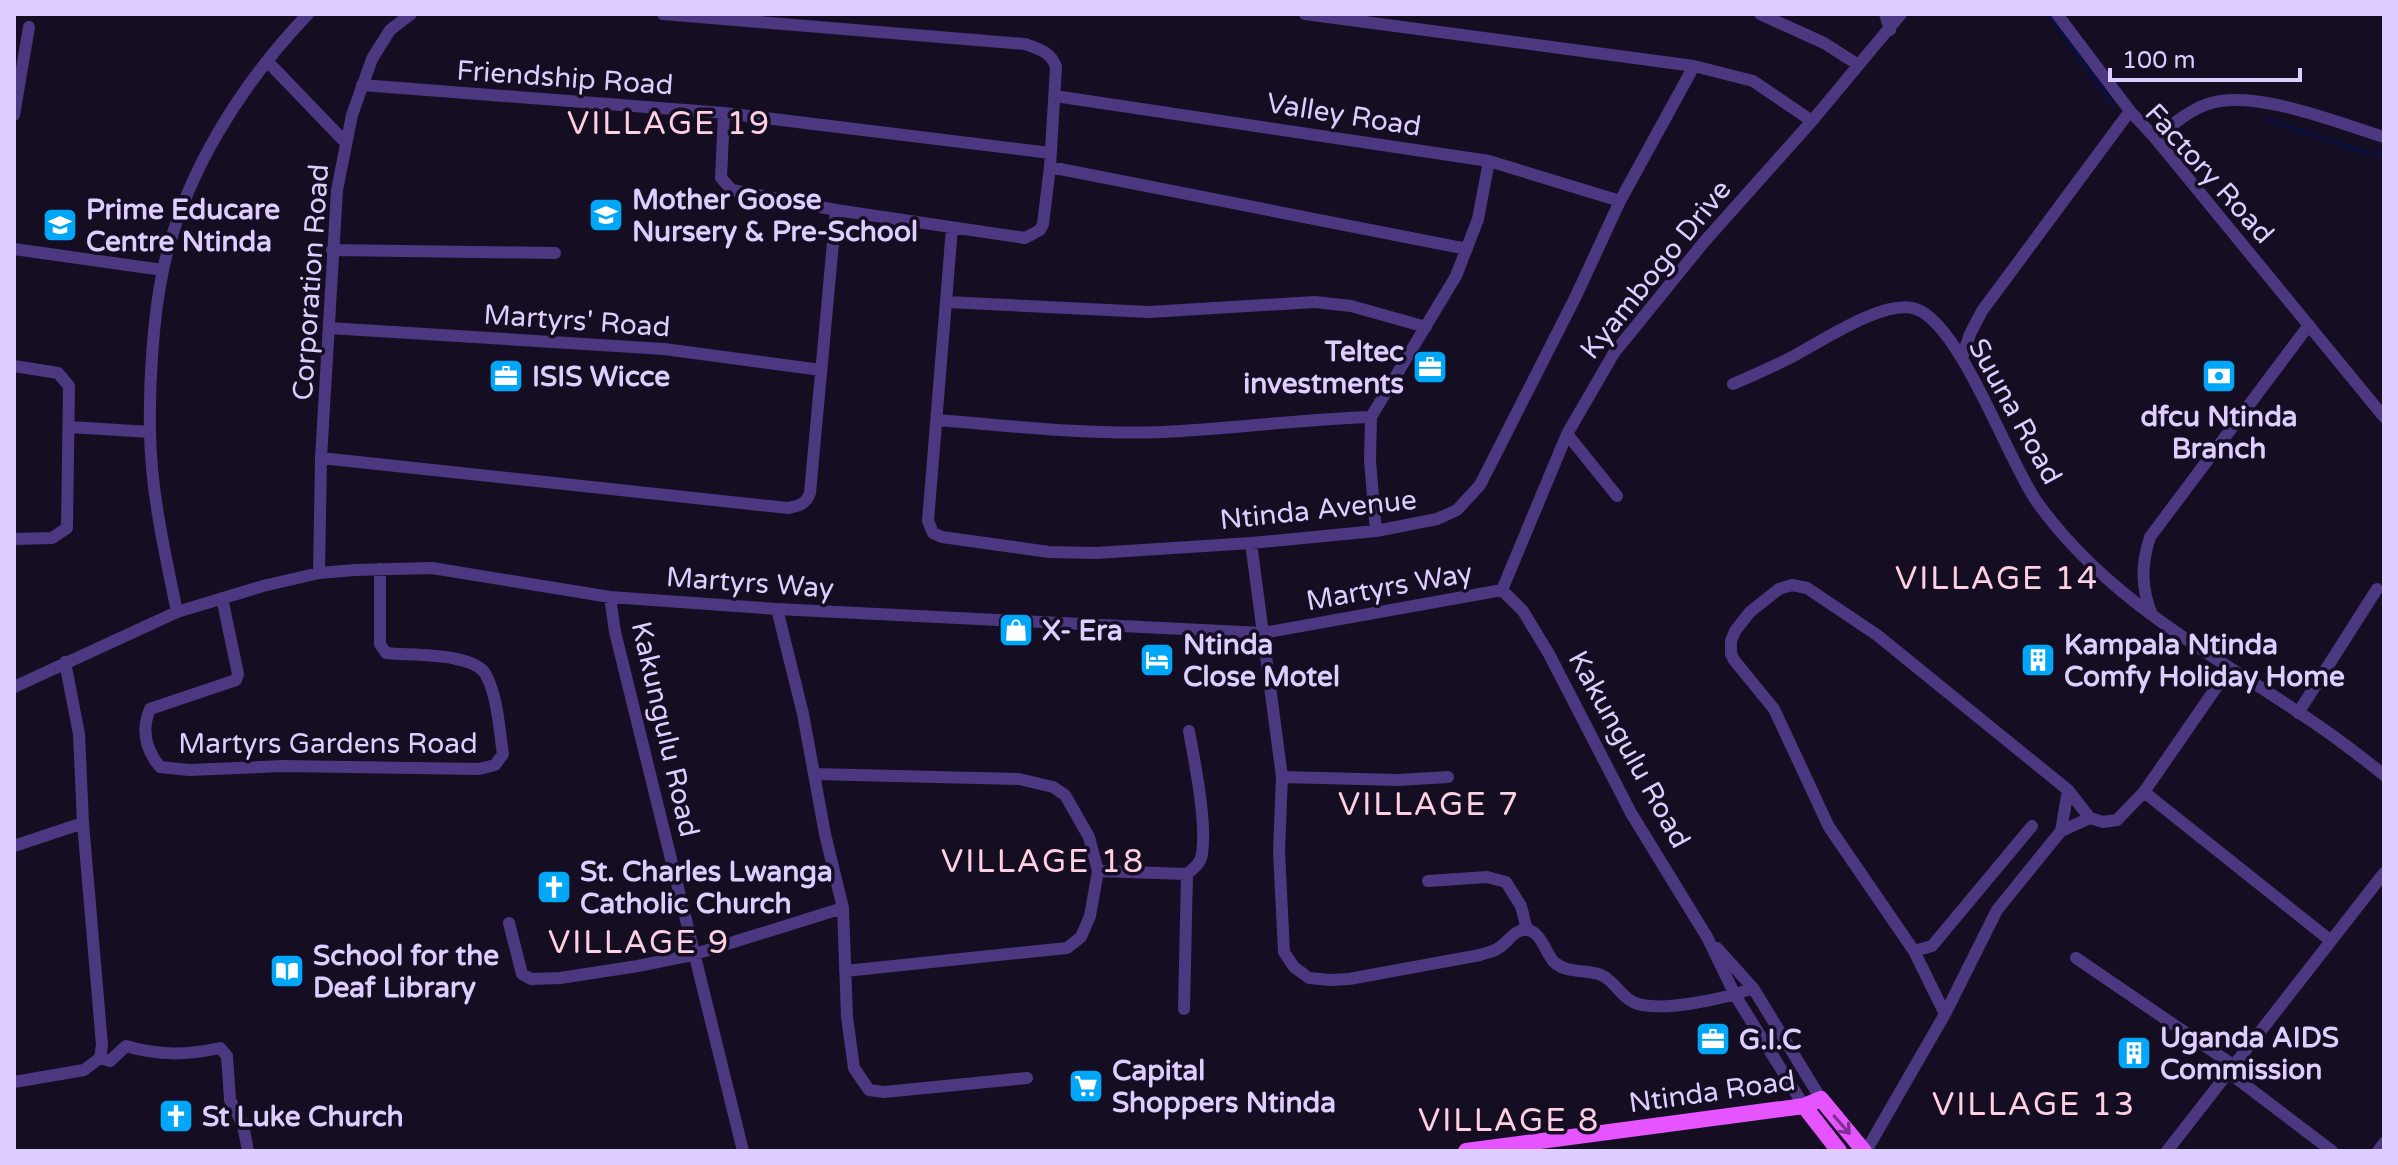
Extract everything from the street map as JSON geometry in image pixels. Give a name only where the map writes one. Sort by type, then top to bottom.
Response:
[{"type":"main road","name":"Ntinda Road","points":[[1466,1151],[1804,1106],[1821,1099]]},
{"type":"main road","name":"Kakungulu Road","points":[[1821,1099],[1865,1151]]},
{"type":"main road","name":"Kakungulu Road","points":[[1804,1106],[1839,1151]]},
{"type":"street","points":[[177,612],[159,524],[150,432],[154,346],[163,270],[196,177],[231,112],[308,14]]},
{"type":"street","name":"Corporation Road","points":[[319,573],[321,458],[337,190],[362,85],[382,41],[390,30],[411,14]]},
{"type":"street","points":[[663,14],[1025,44],[1045,51],[1056,67],[1046,215],[1040,230],[1025,238],[738,192],[726,186],[721,178],[724,113]]},
{"type":"street","points":[[856,28],[857,14]]},
{"type":"street","points":[[1305,14],[1694,66],[1753,81],[1812,121]]},
{"type":"street","points":[[1760,14],[1824,43],[1857,64]]},
{"type":"street","points":[[1885,14],[1890,30]]},
{"type":"street","name":"Kyambogo Drive","points":[[1502,590],[1567,434],[1597,379],[1634,326],[1901,14]]},
{"type":"street","points":[[2057,14],[2130,111]]},
{"type":"street","points":[[14,115],[29,27]]},
{"type":"street","points":[[268,62],[346,143]]},
{"type":"street","name":"Ntinda Avenue","points":[[937,420],[928,521],[933,533],[942,537],[1049,552],[1096,553],[1376,531],[1437,519],[1457,510],[1472,497],[1489,470],[1620,201],[1694,66]]},
{"type":"street","name":"Friendship Road","points":[[362,85],[724,113],[1050,153]]},
{"type":"street","name":"Valley Road","points":[[1055,96],[1489,161],[1620,201]]},
{"type":"street","points":[[2155,138],[2208,104],[2234,100],[2266,102],[2384,137]]},
{"type":"street","name":"Factory Road","points":[[1962,358],[1982,311],[2130,111],[2384,417]]},
{"type":"street","points":[[1376,531],[1370,461],[1371,417],[1456,276],[1478,219],[1489,161]]},
{"type":"street","points":[[1050,167],[1467,249]]},
{"type":"street","points":[[321,458],[788,508],[798,506],[807,500],[810,493],[836,210]]},
{"type":"street","points":[[952,228],[937,420],[1076,431],[1163,432],[1371,417]]},
{"type":"street","points":[[14,249],[163,270]]},
{"type":"street","points":[[332,250],[555,253]]},
{"type":"street","points":[[947,302],[1149,312],[1315,302],[1351,306],[1426,327]]},
{"type":"street","name":"Suuna Road","points":[[1733,384],[1872,315],[1910,307],[1927,314],[1956,346],[2018,472],[2038,502],[2058,528],[2120,591],[2153,618],[2325,730],[2384,775]]},
{"type":"street","points":[[2153,618],[2144,595],[2142,575],[2150,537],[2309,325]]},
{"type":"street","name":"Martyrs' Road","points":[[329,328],[664,349],[821,370]]},
{"type":"street","points":[[14,366],[58,373],[65,378],[69,386],[70,427],[67,528],[52,538],[14,539]]},
{"type":"street","points":[[70,427],[150,432]]},
{"type":"street","points":[[1567,434],[1617,496]]},
{"type":"street","points":[[1251,543],[1282,777],[1279,851],[1284,952],[1294,967],[1309,978],[1349,979],[1480,955],[1498,949],[1518,931],[1527,930],[1534,932],[1553,961],[1561,967],[1601,975],[1637,1004],[1652,1006],[1735,995],[1753,988]]},
{"type":"street","name":"Martyrs Way","points":[[14,687],[177,612],[319,573],[380,569],[432,568],[610,597],[777,609],[1263,633],[1502,590]]},
{"type":"street","name":"Martyrs Gardens Road","points":[[222,598],[238,674],[236,680],[150,709],[146,726],[147,747],[160,767],[189,770],[283,766],[479,769],[495,765],[503,754],[496,709],[485,672],[459,659],[386,653],[380,644],[380,569]]},
{"type":"street","points":[[1945,1014],[1914,951],[1829,827],[1774,709],[1731,654],[1735,631],[1750,612],[1779,589],[1792,585],[1807,588],[1877,635],[2068,790],[2090,818],[2103,822],[2117,820],[2144,792],[2229,669]]},
{"type":"street","points":[[2298,713],[2377,589]]},
{"type":"street","name":"Kakungulu Road","points":[[1502,590],[1523,611],[1631,813],[1707,937],[1735,995],[1804,1106]]},
{"type":"street","name":"Kakungulu Road","points":[[610,597],[615,632],[692,955],[743,1151]]},
{"type":"street","points":[[777,609],[803,714],[825,834],[843,908],[847,1017],[854,1068],[869,1090],[884,1092],[1027,1078]]},
{"type":"street","points":[[14,1082],[84,1070],[100,1058],[102,1045],[83,823],[79,734],[65,662]]},
{"type":"street","points":[[1098,871],[1187,874],[1198,864],[1202,855],[1199,792],[1189,731]]},
{"type":"street","points":[[814,774],[1019,779],[1053,787],[1065,795],[1089,837],[1098,871],[1090,916],[1081,937],[1067,948],[845,971]]},
{"type":"street","points":[[1282,777],[1398,780],[1448,777]]},
{"type":"street","points":[[2061,831],[2068,790]]},
{"type":"street","points":[[2144,792],[2331,941]]},
{"type":"street","points":[[1865,1151],[1945,1014],[1997,910],[2061,831],[2090,818]]},
{"type":"street","points":[[14,846],[83,823]]},
{"type":"street","points":[[1914,951],[1932,946],[2032,826]]},
{"type":"street","points":[[2167,1151],[2384,873]]},
{"type":"street","points":[[1184,1009],[1187,874]]},
{"type":"street","points":[[1428,881],[1487,877],[1506,882],[1521,906],[1527,930]]},
{"type":"street","points":[[509,923],[522,974],[531,979],[560,978],[692,955],[843,908]]},
{"type":"street","name":"Kakungulu Road","points":[[1707,937],[1753,988],[1821,1099]]},
{"type":"street","points":[[2076,958],[2230,1068],[2332,1151]]},
{"type":"street","points":[[100,1058],[110,1061],[126,1046],[148,1053],[170,1055],[220,1048],[227,1056],[230,1100],[243,1125],[248,1151]]},
{"type":"street","points":[[2378,1151],[2384,1143]]},
{"type":"waterway","points":[[2048,14],[2114,106]]},
{"type":"waterway","points":[[2268,120],[2361,151],[2384,155]]},
{"type":"place","name":"Mother Goose Nursery & Pre-School","points":[[606,215]]},
{"type":"place","name":"Prime Educare Centre Ntinda","points":[[60,225]]},
{"type":"place","name":"Teltec investments","points":[[1430,367]]},
{"type":"place","name":"ISIS Wicce","points":[[506,376]]},
{"type":"place","name":"dfcu Ntinda Branch","points":[[2219,376]]},
{"type":"place","name":"X- Era","points":[[1016,630]]},
{"type":"place","name":"Ntinda Close Motel","points":[[1157,660]]},
{"type":"place","name":"Kampala Ntinda Comfy Holiday Home","points":[[2038,660]]},
{"type":"place","name":"St. Charles Lwanga Catholic Church","points":[[554,887]]},
{"type":"place","name":"School for the Deaf Library","points":[[287,971]]},
{"type":"place","name":"G.I.C","points":[[1713,1039]]},
{"type":"place","name":"Uganda AIDS Commission","points":[[2134,1053]]},
{"type":"place","name":"Capital Shoppers Ntinda","points":[[1086,1086]]},
{"type":"place","name":"St Luke Church","points":[[176,1116]]},
{"type":"district","name":"VILLAGE 19","points":[[669,123]]},
{"type":"district","name":"VILLAGE 14","points":[[1997,578]]},
{"type":"district","name":"VILLAGE 7","points":[[1429,804]]},
{"type":"district","name":"VILLAGE 18","points":[[1043,861]]},
{"type":"district","name":"VILLAGE 9","points":[[639,942]]},
{"type":"district","name":"VILLAGE 13","points":[[2034,1104]]},
{"type":"district","name":"VILLAGE 8","points":[[1509,1120]]}]
